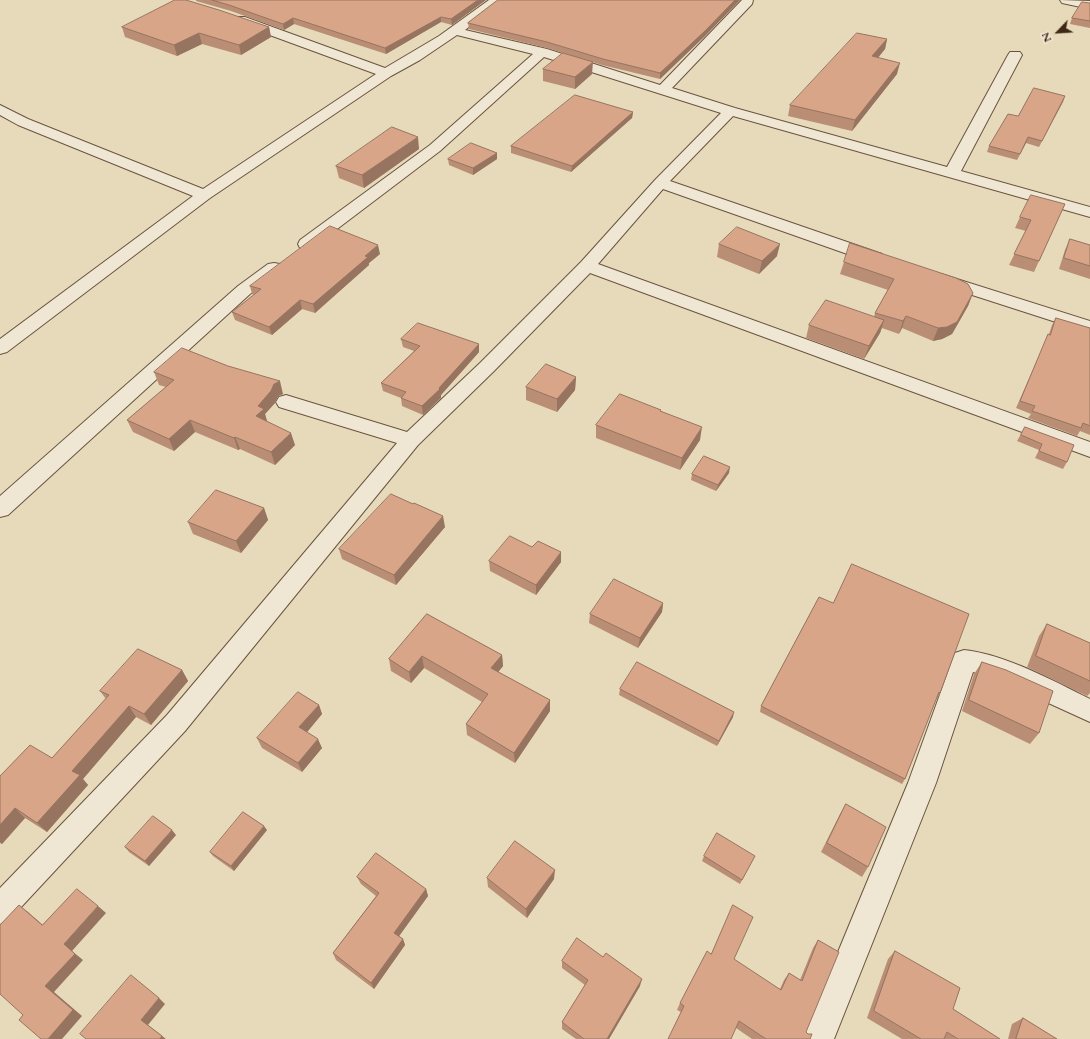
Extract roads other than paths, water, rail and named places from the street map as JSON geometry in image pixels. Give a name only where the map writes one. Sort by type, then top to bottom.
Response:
[{"type":"street","points":[[0,348],[204,195],[386,73],[406,63],[456,31],[497,0]]},
{"type":"street","points":[[1066,0],[1090,5]]},
{"type":"street","points":[[663,90],[748,1]]},
{"type":"street","points":[[242,8],[272,18]]},
{"type":"street","points":[[226,15],[386,73]]},
{"type":"street","points":[[456,31],[542,52],[730,111],[1090,212]]},
{"type":"street","points":[[0,509],[244,290],[435,148],[542,52]]},
{"type":"street","points":[[952,173],[1015,55]]},
{"type":"street","points":[[391,58],[406,63]]},
{"type":"street","points":[[0,109],[23,122],[204,195]]},
{"type":"street","points":[[0,909],[176,723],[411,440],[487,367],[587,266],[660,183],[730,111]]},
{"type":"street","points":[[660,183],[893,263]]},
{"type":"street","points":[[587,266],[1090,450]]},
{"type":"street","points":[[924,273],[1090,327]]},
{"type":"street","points":[[286,402],[411,440]]},
{"type":"street","points":[[818,1039],[922,783],[964,661],[971,660],[998,669],[1090,711]]}]
